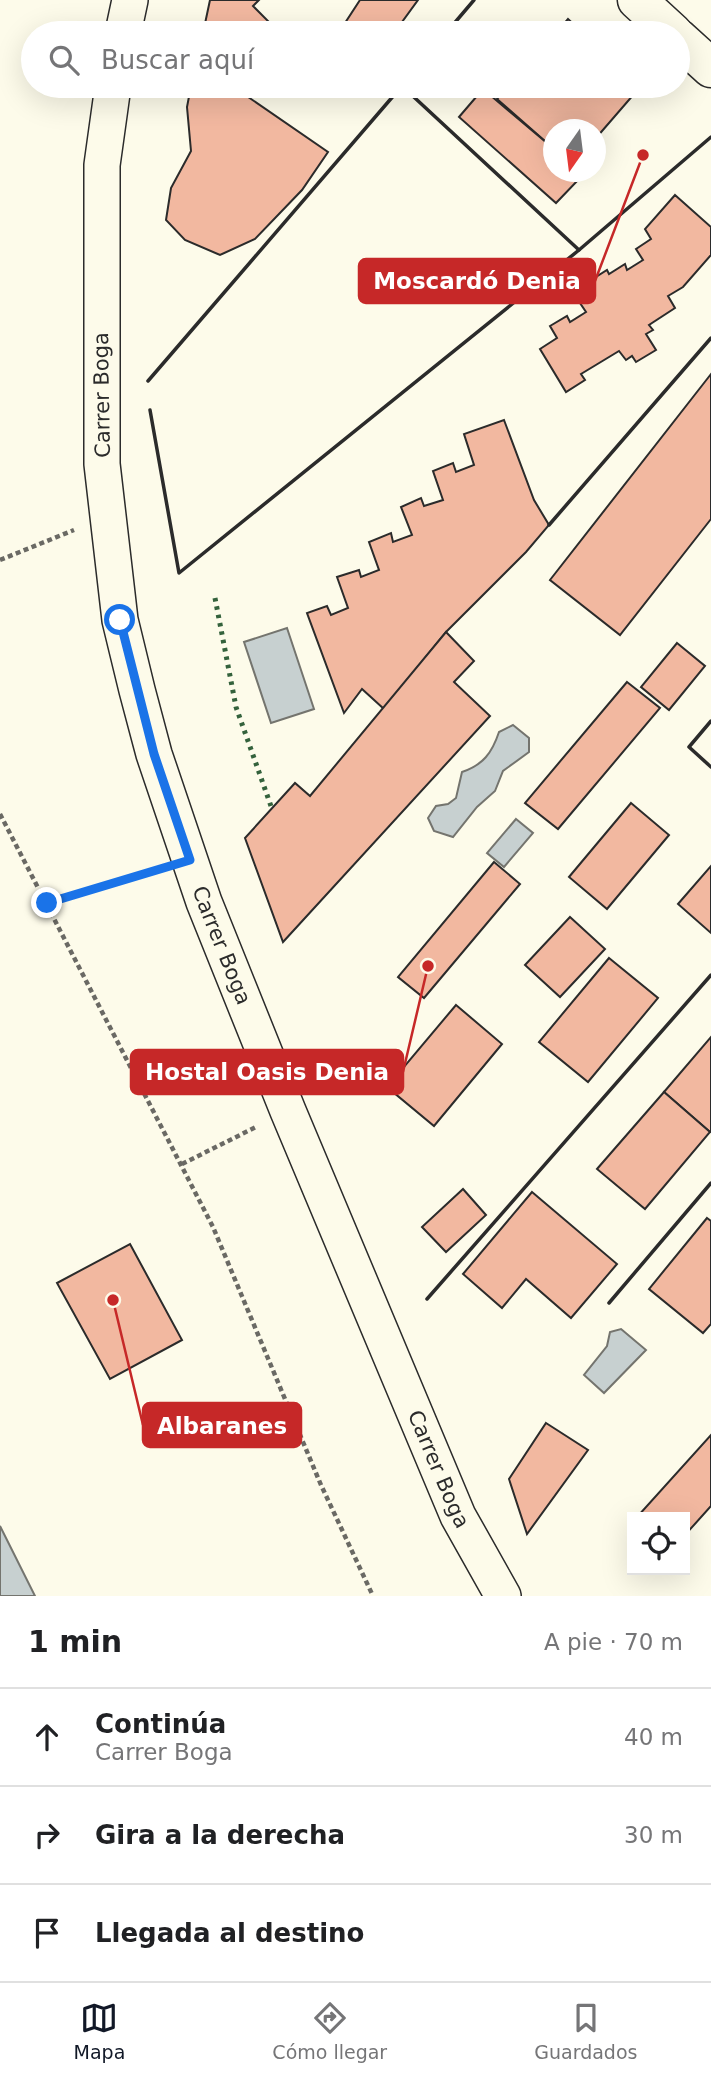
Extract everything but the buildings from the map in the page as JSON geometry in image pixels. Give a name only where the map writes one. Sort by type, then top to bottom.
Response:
[{"type":"main road","points":[[637,0],[660,21]]},
{"type":"main road","points":[[690,48],[711,68]]},
{"type":"street","points":[[126,21],[130,0]]},
{"type":"street","name":"Carrer Boga","points":[[111,98],[105,138],[102,207],[102,437],[107,516],[120,620],[134,678],[154,754],[190,860],[288,1111],[458,1516],[503,1596]]},
{"type":"path","points":[[0,560],[107,516]]},
{"type":"path","points":[[0,814],[213,1227],[321,1485],[373,1596]]},
{"type":"path","points":[[47,903],[190,860]]},
{"type":"path","points":[[182,1164],[288,1111]]},
{"type":"shaded area","points":[[287,628],[314,709],[271,723],[244,642]]},
{"type":"shaded area","points":[[513,725],[529,738],[529,752],[503,771],[495,791],[477,807],[453,837],[434,831],[428,818],[436,806],[448,804],[456,798],[462,772],[481,762],[490,752],[499,732]]},
{"type":"shaded area","points":[[516,819],[533,833],[504,867],[487,853]]},
{"type":"shaded area","points":[[621,1329],[646,1350],[604,1393],[584,1375],[607,1346],[610,1332]]},
{"type":"shaded area","points":[[0,1526],[35,1596],[0,1596]]},
{"type":"hedge","points":[[215,598],[236,707],[272,809]]},
{"type":"wall","points":[[456,21],[474,0]]},
{"type":"wall","points":[[148,381],[392,98]]},
{"type":"wall","points":[[415,98],[579,250],[711,137]]},
{"type":"wall","points":[[150,410],[179,573],[579,250]]},
{"type":"wall","points":[[549,525],[711,338]]},
{"type":"wall","points":[[711,721],[689,747],[711,767]]},
{"type":"wall","points":[[427,1299],[711,975]]},
{"type":"wall","points":[[609,1303],[711,1183]]},
{"type":"place","name":"Moscardó Denia","points":[[643,155]]},
{"type":"place","name":"Hostal Oasis Denia","points":[[428,966]]},
{"type":"place","name":"Albaranes","points":[[113,1300]]},
{"type":"route","points":[[47,903],[190,860],[154,754],[120,620]]}]
